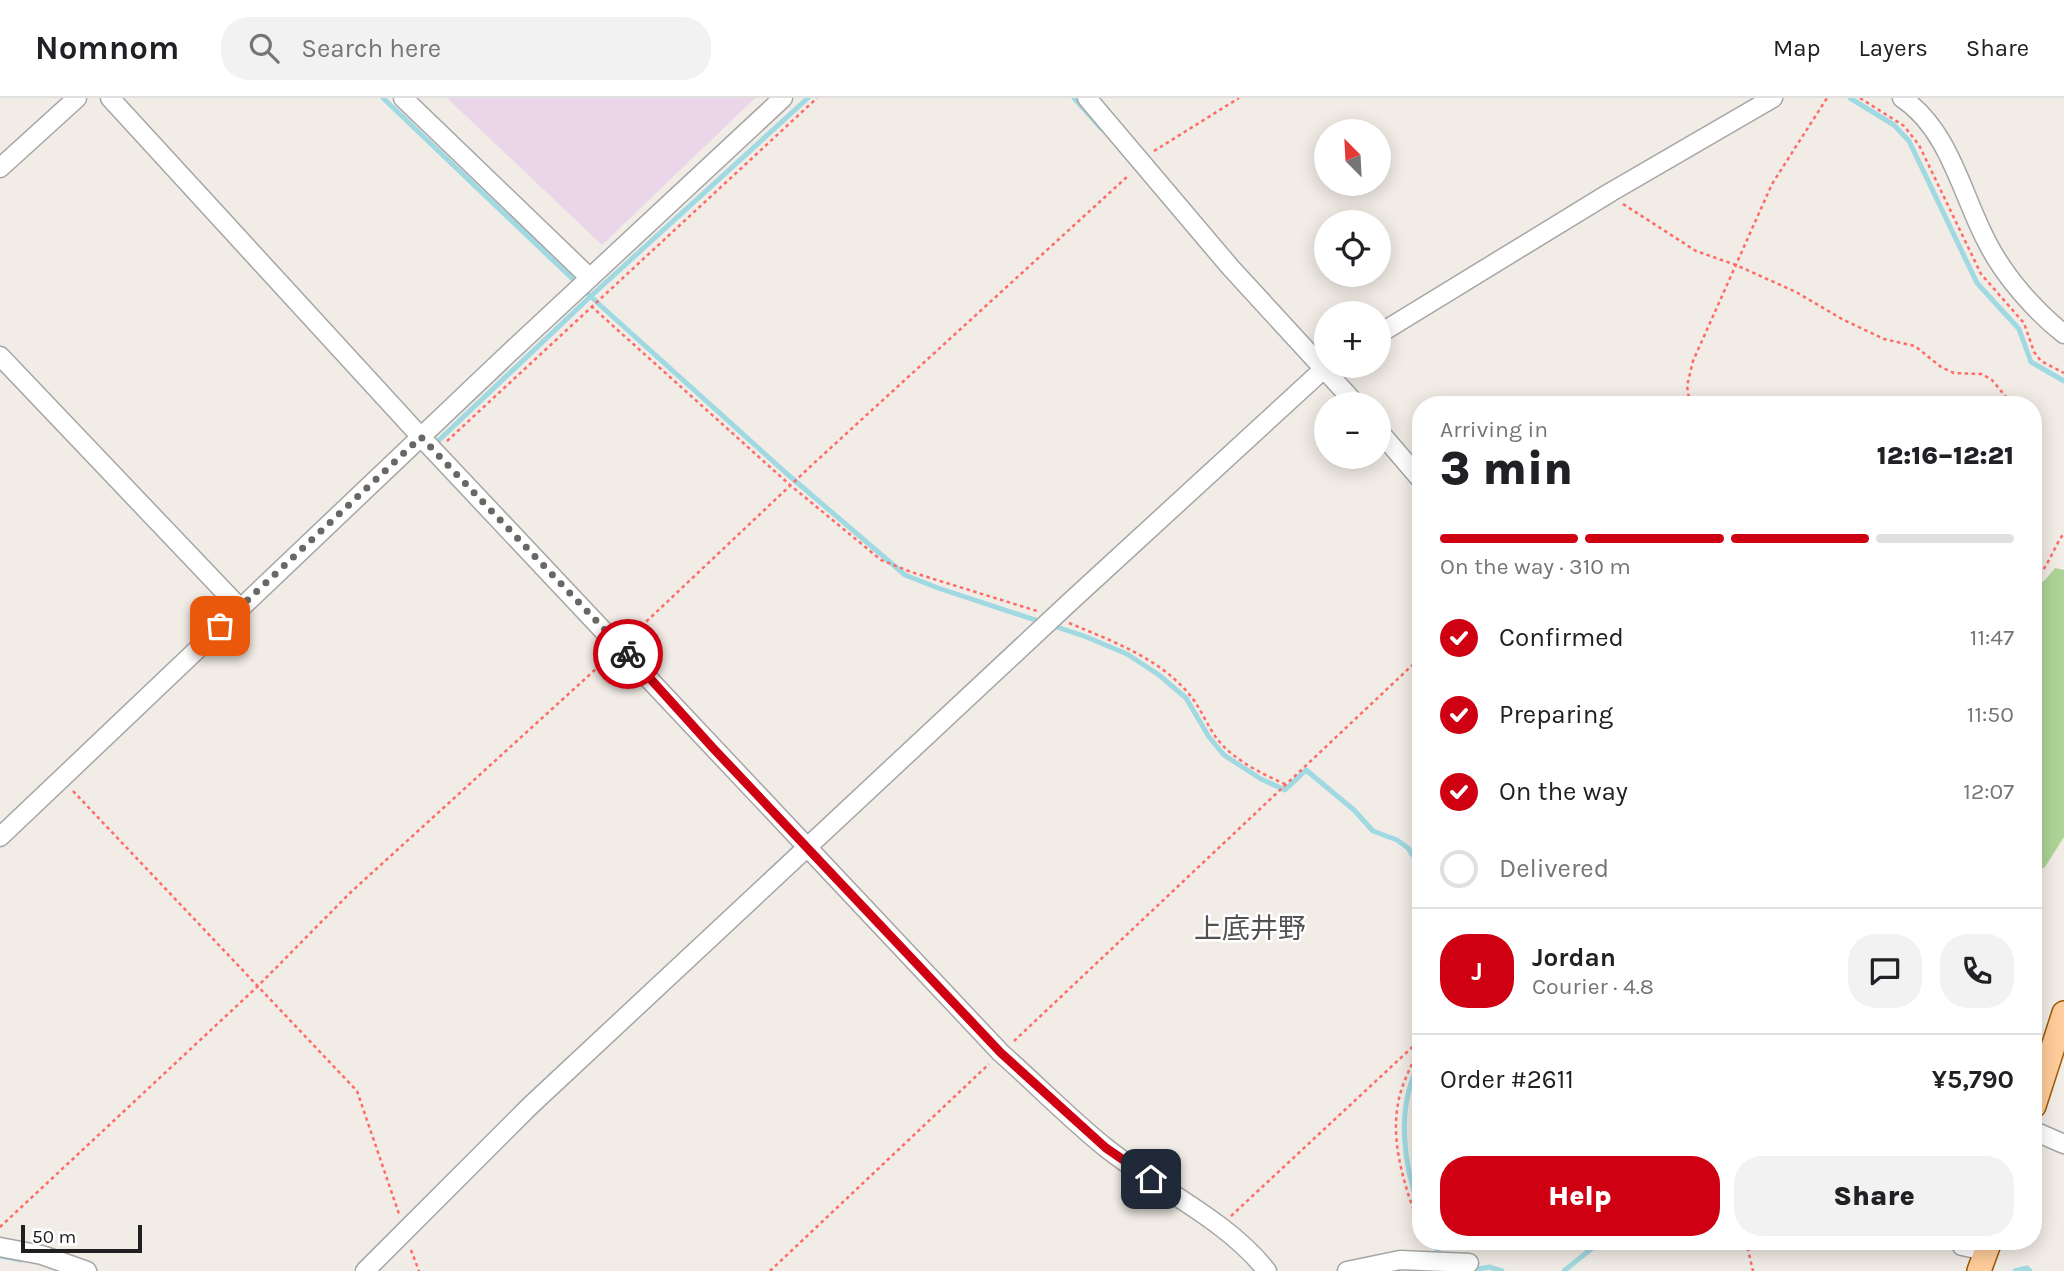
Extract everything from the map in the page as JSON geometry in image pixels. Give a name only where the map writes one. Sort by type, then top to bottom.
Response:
[{"type":"main road","points":[[2042,1081],[2064,1013]]},
{"type":"street","points":[[0,168],[77,98]]},
{"type":"street","points":[[110,98],[421,437],[621,646],[1001,1053],[1106,1148],[1220,1227],[1255,1255],[1267,1271]]},
{"type":"street","points":[[403,98],[590,278]]},
{"type":"street","points":[[0,837],[783,98]]},
{"type":"street","points":[[1087,98],[1231,268],[1314,354]]},
{"type":"street","points":[[1391,327],[1611,192],[1773,98]]},
{"type":"street","points":[[1902,98],[1910,103],[1932,128],[1957,175],[1988,245],[2018,286],[2064,334]]},
{"type":"street","points":[[0,356],[240,608]]},
{"type":"street","points":[[365,1271],[530,1105],[1314,378]]},
{"type":"street","points":[[1335,378],[1346,392]]},
{"type":"street","points":[[1391,445],[1412,470]]},
{"type":"street","points":[[2042,1134],[2064,1144]]},
{"type":"street","points":[[0,1247],[43,1255],[87,1271]]},
{"type":"street","points":[[1347,1271],[1400,1259],[1469,1263]]},
{"type":"path","points":[[436,452],[817,98]]},
{"type":"path","points":[[0,1227],[258,986],[351,892],[621,646],[790,485],[1150,153],[1239,98]]},
{"type":"path","points":[[1689,396],[1687,386],[1693,360],[1773,184],[1827,98]]},
{"type":"path","points":[[1611,192],[1617,200],[1696,251],[1736,265],[1796,292],[1884,339],[1915,346],[1941,367],[1954,373],[1982,374],[1992,380],[2005,396]]},
{"type":"path","points":[[591,306],[790,485],[881,560],[1054,617],[1126,647],[1162,669],[1189,693],[1218,741],[1239,759],[1285,784]]},
{"type":"path","points":[[2042,574],[2055,545],[2064,533]]},
{"type":"path","points":[[770,1271],[1412,665]]},
{"type":"path","points":[[61,779],[357,1091],[404,1230]]},
{"type":"path","points":[[1220,1227],[1412,1047]]},
{"type":"path","points":[[1412,1067],[1401,1093],[1397,1125],[1398,1152],[1412,1207]]},
{"type":"path","points":[[1748,1250],[1753,1271]]},
{"type":"shaded area","points":[[447,98],[755,98],[602,245]]},
{"type":"green space","points":[[2055,568],[2064,570],[2064,837],[2042,869],[2042,582]]},
{"type":"waterway","points":[[383,98],[601,306],[786,473],[905,575],[1084,636],[1127,654],[1159,675],[1186,698],[1209,737],[1224,755],[1261,779],[1285,790],[1306,770],[1354,810],[1373,831],[1397,840],[1412,854]]},
{"type":"waterway","points":[[437,442],[591,296],[808,98]]},
{"type":"waterway","points":[[1074,98],[1102,129]]},
{"type":"waterway","points":[[1850,98],[1894,125],[1909,141],[1977,283],[2019,329],[2031,362],[2064,381]]},
{"type":"waterway","points":[[1412,1082],[1404,1136],[1412,1182]]},
{"type":"waterway","points":[[1438,1250],[1442,1258]]},
{"type":"waterway","points":[[1564,1271],[1590,1250]]},
{"type":"waterway","points":[[0,1256],[21,1260]]},
{"type":"waterway","points":[[1468,1271],[1489,1267],[1502,1271]]},
{"type":"waterway","points":[[2015,1271],[2027,1268],[2030,1271]]},
{"type":"way so far","points":[[220,626],[421,437],[628,654]]},
{"type":"district","name":"上底井野","points":[[1250,928]]},
{"type":"route","points":[[628,654],[712,747],[1001,1053],[1106,1148],[1151,1179]]}]
